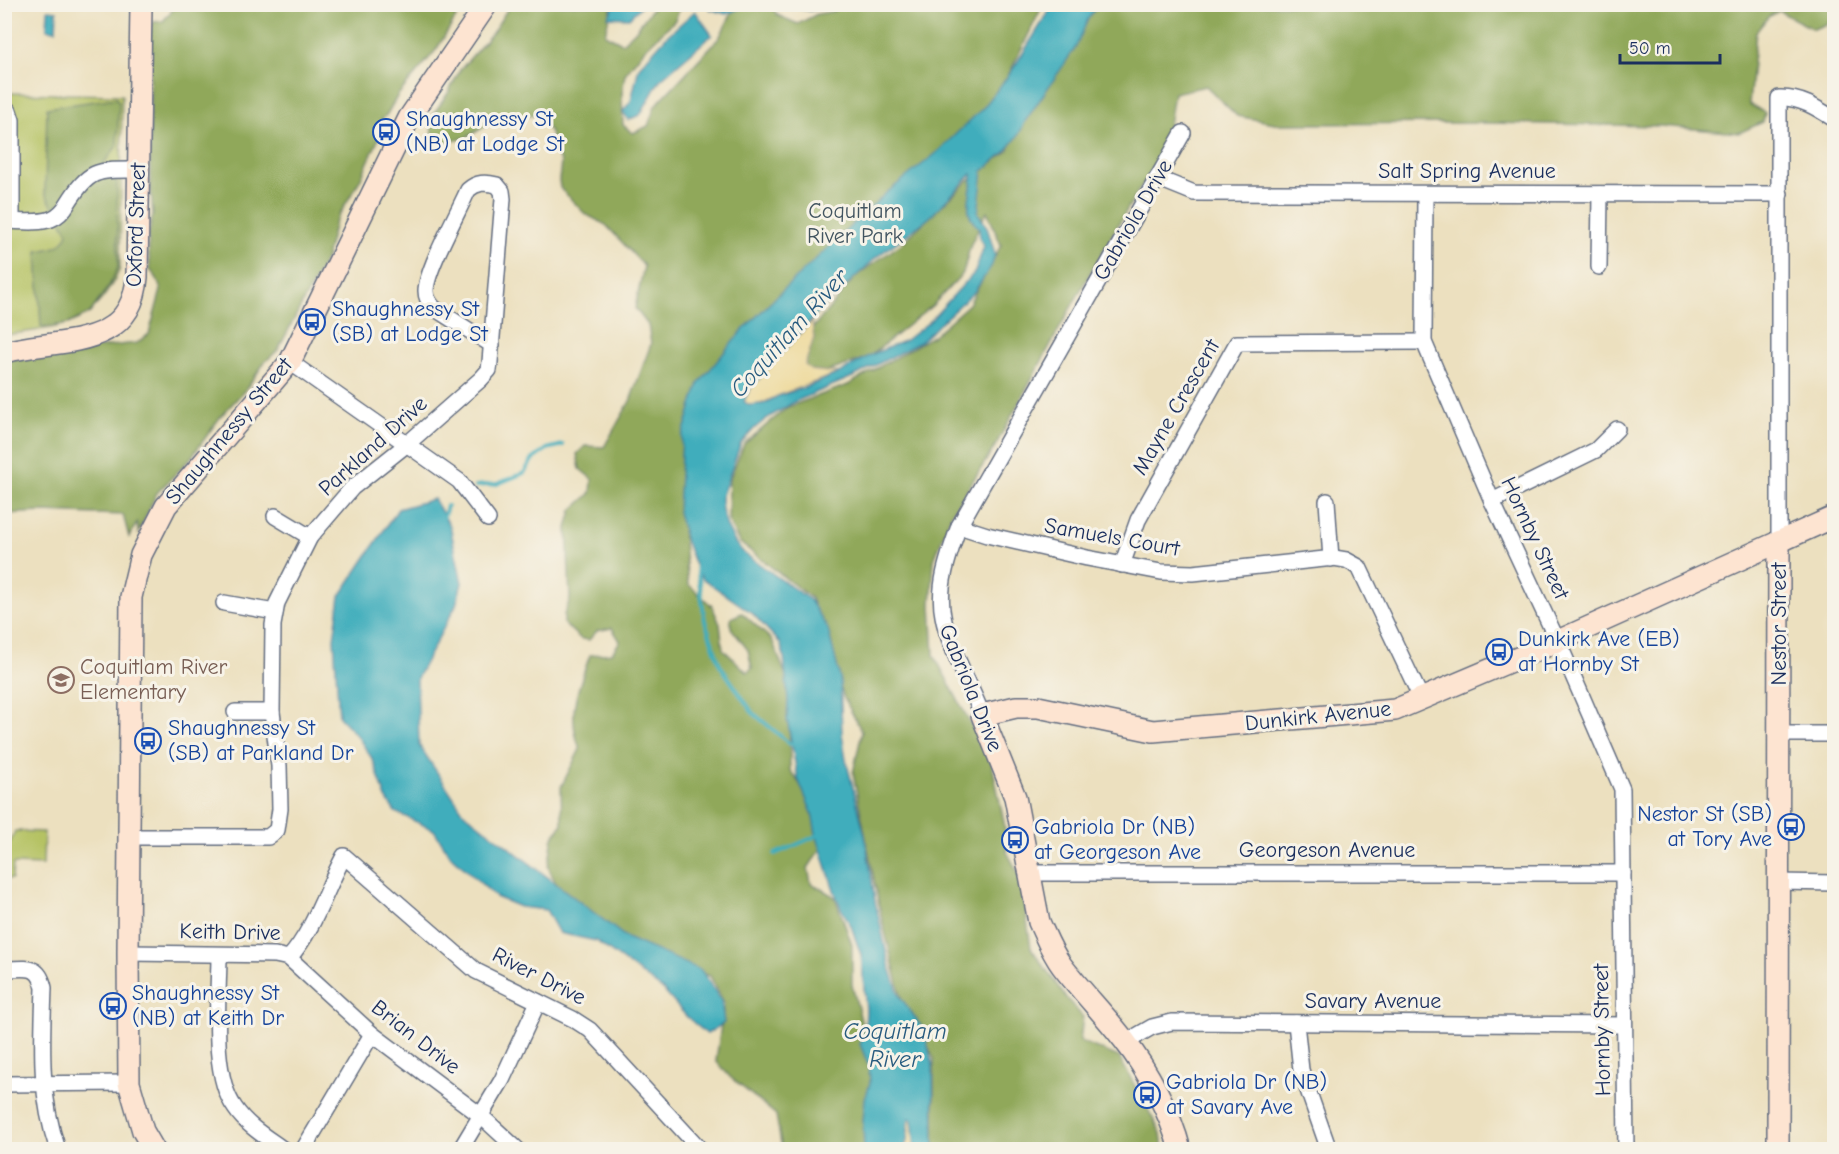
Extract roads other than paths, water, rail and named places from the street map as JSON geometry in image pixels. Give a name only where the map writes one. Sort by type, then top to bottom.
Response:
[{"type":"street","name":"Oxford Street","points":[[4,352],[98,334],[115,326],[126,314],[134,298],[141,4]]},
{"type":"street","name":"Shaughnessy Street","points":[[153,1149],[143,1131],[129,1083],[131,597],[141,555],[166,506],[290,362],[409,118],[487,4]]},
{"type":"street","name":"Nestor Street","points":[[1778,1149],[1779,98],[1792,97],[1834,119]]},
{"type":"street","points":[[4,106],[9,111],[12,120],[8,220],[46,220],[55,217],[81,183],[96,172],[138,170]]},
{"type":"street","name":"Gabriola Drive","points":[[1180,1149],[1171,1120],[1161,1100],[1126,1042],[1062,966],[1039,922],[1015,797],[942,616],[944,579],[959,526],[1183,133]]},
{"type":"street","name":"Salt Spring Avenue","points":[[1156,178],[1194,193],[1780,194]]},
{"type":"street","name":"Parkland Drive","points":[[129,837],[268,837],[273,834],[279,821],[280,784],[272,712],[277,603],[310,537],[352,488],[406,445],[489,370],[492,345],[503,199],[502,191],[497,184],[482,182],[468,190],[426,287],[427,298],[434,308],[492,345]]},
{"type":"street","points":[[1599,267],[1600,194]]},
{"type":"street","name":"Hornby Street","points":[[1425,195],[1424,342],[1492,501],[1558,641],[1622,789],[1626,1149]]},
{"type":"street","name":"Mayne Crescent","points":[[1122,565],[1138,520],[1237,342],[1424,342]]},
{"type":"street","points":[[290,362],[459,481],[488,519]]},
{"type":"street","points":[[1492,501],[1596,450],[1617,429]]},
{"type":"street","points":[[1327,501],[1331,559]]},
{"type":"street","points":[[275,516],[310,537]]},
{"type":"street","name":"Dunkirk Avenue","points":[[982,715],[1016,707],[1038,707],[1153,731],[1383,712],[1405,707],[1834,517]]},
{"type":"street","name":"Samuels Court","points":[[959,526],[987,536],[1161,572],[1193,573],[1331,559],[1346,560],[1359,567],[1422,700]]},
{"type":"street","points":[[224,603],[275,612]]},
{"type":"street","points":[[235,712],[272,712]]},
{"type":"street","points":[[1779,734],[1834,734]]},
{"type":"street","name":"Keith Drive","points":[[128,953],[275,955],[289,958],[316,915],[344,856]]},
{"type":"street","name":"River Drive","points":[[344,856],[360,867],[467,964],[491,980],[584,1025],[599,1038],[701,1149]]},
{"type":"street","name":"Georgeson Avenue","points":[[1030,873],[1623,873]]},
{"type":"street","points":[[1779,882],[1834,884]]},
{"type":"street","points":[[219,955],[219,1056],[224,1088],[241,1117],[284,1149]]},
{"type":"street","name":"Brian Drive","points":[[289,958],[372,1034],[480,1115],[518,1149]]},
{"type":"street","points":[[4,969],[27,969],[40,974],[44,988],[42,1065],[48,1120],[58,1149]]},
{"type":"street","points":[[460,1149],[502,1080],[538,1002]]},
{"type":"street","name":"Savary Avenue","points":[[1126,1042],[1152,1027],[1172,1022],[1624,1025]]},
{"type":"street","points":[[1296,1023],[1301,1070],[1329,1149]]},
{"type":"street","points":[[303,1149],[372,1034]]},
{"type":"street","points":[[4,1084],[129,1083]]},
{"type":"water","points":[[710,4],[749,5],[726,14],[709,9]]},
{"type":"water","points":[[615,5],[642,5],[629,18],[608,17]]},
{"type":"water","points":[[783,5],[830,5],[810,11]]},
{"type":"water","name":"Coquitlam River","points":[[1053,5],[1098,5],[1088,19],[1076,47],[1026,120],[1018,136],[1007,150],[983,171],[978,213],[987,227],[995,254],[992,265],[975,291],[920,342],[857,375],[794,402],[766,419],[741,443],[721,498],[727,527],[736,544],[745,554],[810,600],[828,629],[840,677],[842,733],[846,760],[865,835],[875,901],[889,964],[899,995],[924,1030],[933,1066],[934,1149],[915,1149],[912,1120],[909,1118],[904,1149],[864,1149],[865,1099],[870,1083],[869,1067],[860,1044],[865,1029],[866,1010],[861,955],[851,926],[834,890],[816,834],[812,813],[798,779],[787,719],[788,701],[784,656],[780,643],[752,613],[703,579],[686,542],[678,512],[682,437],[699,383],[740,333],[885,194],[934,155],[984,107],[1011,72]],"holes":[[[972,174],[970,215],[979,228],[980,239],[984,246],[975,272],[929,322],[906,340],[807,387],[778,396],[763,404],[748,405],[744,401],[750,389],[823,307],[878,256],[929,218]]]},
{"type":"water","points":[[48,10],[57,11],[56,30],[47,29]]},
{"type":"water","points":[[695,11],[712,35],[660,80],[640,115],[628,120],[623,111],[631,101],[639,67],[667,36]]},
{"type":"water","points":[[434,499],[450,526],[462,583],[456,605],[417,678],[419,745],[464,813],[627,938],[701,970],[721,1000],[724,1023],[707,1034],[687,1017],[662,989],[596,941],[559,933],[546,910],[520,907],[496,897],[450,855],[434,830],[395,812],[386,798],[373,760],[358,737],[339,717],[334,639],[340,596],[398,509]]},
{"type":"waterway","points":[[476,486],[497,484],[524,473],[532,460],[547,449],[563,445]]},
{"type":"waterway","points":[[443,519],[447,506]]},
{"type":"waterway","points":[[697,566],[705,621],[720,665],[752,712],[790,744],[795,744]]},
{"type":"waterway","points":[[775,854],[821,834]]},
{"type":"place","name":"Shaughnessy St (NB) at Lodge St","points":[[386,132]]},
{"type":"place","name":"Shaughnessy St (SB) at Lodge St","points":[[312,322]]},
{"type":"place","name":"Dunkirk Ave (EB) at Hornby St","points":[[1499,652]]},
{"type":"place","name":"Coquitlam River Elementary","points":[[61,680]]},
{"type":"place","name":"Shaughnessy St (SB) at Parkland Dr","points":[[148,741]]},
{"type":"place","name":"Nestor St (SB) at Tory Ave","points":[[1791,827]]},
{"type":"place","name":"Gabriola Dr (NB) at Georgeson Ave","points":[[1015,840]]},
{"type":"place","name":"Shaughnessy St (NB) at Keith Dr","points":[[113,1006]]},
{"type":"place","name":"Gabriola Dr (NB) at Savary Ave","points":[[1147,1095]]},
{"type":"park label","name":"Coquitlam River Park","points":[[855,224]]}]
